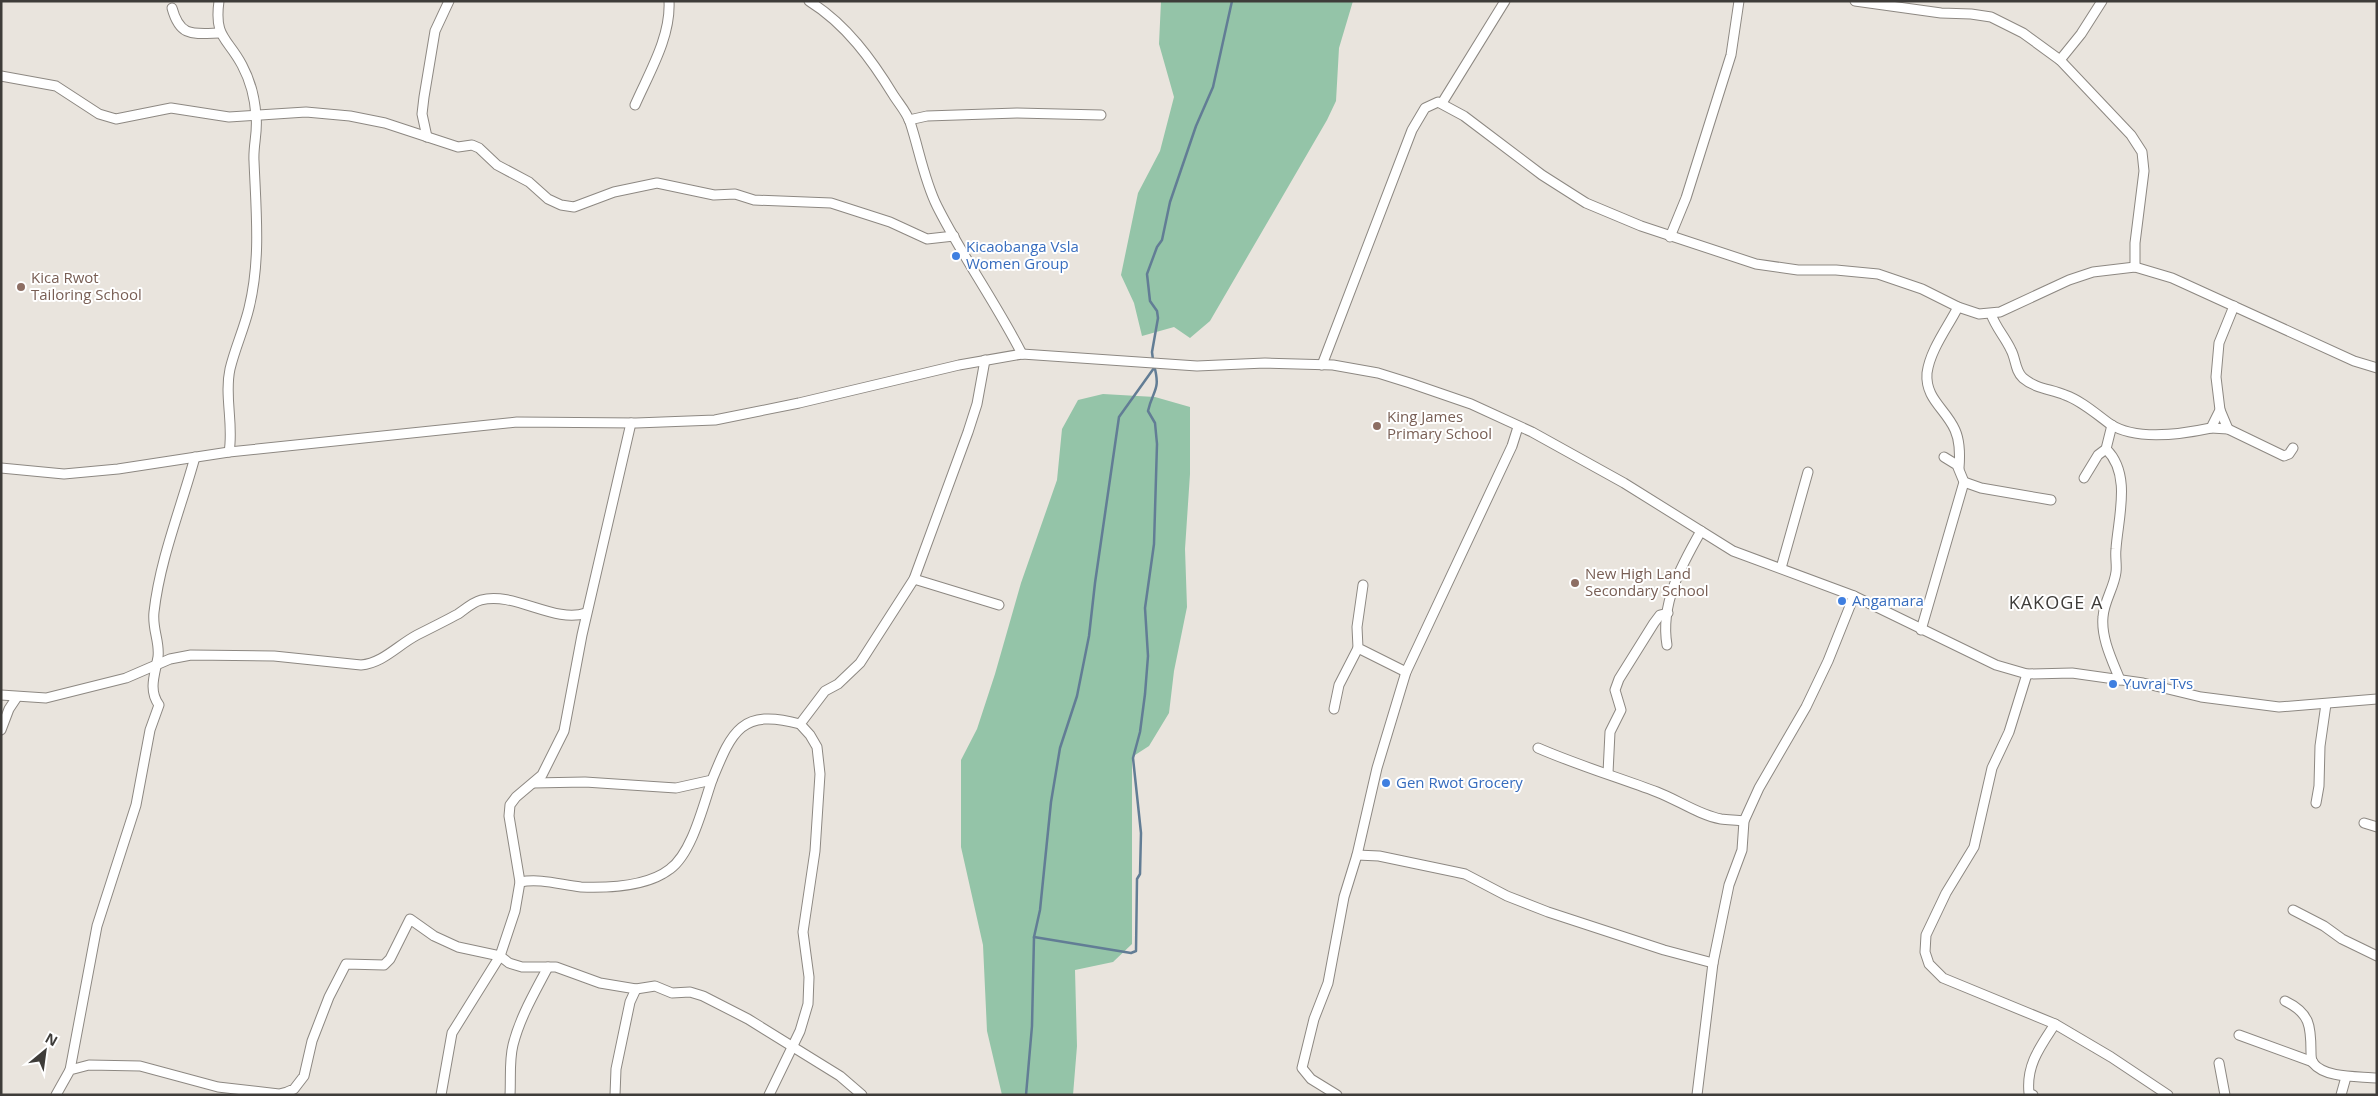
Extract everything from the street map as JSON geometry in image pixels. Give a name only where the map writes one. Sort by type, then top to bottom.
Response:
[{"type":"street","points":[[219,1],[217,14],[219,33],[243,66],[253,96],[258,128],[254,144],[258,214],[257,262],[249,308],[230,371],[228,418],[231,442],[229,452]]},
{"type":"street","points":[[427,137],[422,114],[424,97],[435,31],[449,1]]},
{"type":"street","points":[[635,104],[666,30],[669,16],[669,1]]},
{"type":"street","points":[[809,1],[822,9],[862,49],[882,76],[909,120],[936,204],[1003,317],[1022,354]]},
{"type":"street","points":[[1442,103],[1505,1]]},
{"type":"street","points":[[1670,237],[1686,198],[1731,55],[1738,1]]},
{"type":"street","points":[[1855,1],[1942,13],[1991,17],[2023,33],[2060,60],[2131,135],[2142,152],[2144,171],[2135,243],[2136,267]]},
{"type":"street","points":[[2060,60],[2081,34],[2102,1]]},
{"type":"street","points":[[172,8],[178,25],[182,29],[196,34],[219,33]]},
{"type":"street","points":[[1,76],[56,86],[99,114],[116,119],[171,108],[210,116],[306,112],[331,114],[385,124],[458,147],[472,145],[479,148],[497,165],[529,182],[548,199],[561,205],[574,207],[614,192],[657,183],[714,195],[735,194],[754,200],[831,203],[890,222],[927,239],[954,236]]},
{"type":"street","points":[[1322,364],[1412,130],[1425,108],[1433,103],[1442,103],[1464,116],[1578,199],[1618,218],[1670,237],[1756,264],[1798,270],[1858,271],[1892,277],[1978,314],[2000,312],[2077,277],[2111,269],[2136,267],[2172,278],[2354,360],[2377,368]]},
{"type":"street","points":[[909,120],[927,116],[1017,113],[1101,115]]},
{"type":"street","points":[[2228,429],[2220,410],[2216,377],[2219,343],[2234,306]]},
{"type":"street","points":[[1921,630],[1964,482],[1960,468],[1958,438],[1955,429],[1931,397],[1927,384],[1932,357],[1958,307]]},
{"type":"street","points":[[1991,314],[1996,327],[2011,350],[2017,369],[2024,379],[2034,385],[2067,395],[2112,425],[2163,436],[2211,428],[2228,429],[2284,456],[2289,454],[2293,448]]},
{"type":"street","points":[[1,468],[64,474],[118,469],[229,452],[517,422],[684,422],[715,420],[799,403],[985,360],[1022,354],[1197,366],[1322,364],[1378,372],[1471,404],[1577,456],[1733,551],[1854,596],[1980,659],[2027,674],[2072,673],[2120,680],[2201,697],[2279,707],[2377,699]]},
{"type":"street","points":[[800,724],[825,691],[838,684],[860,663],[914,579],[974,413],[985,360]]},
{"type":"street","points":[[2211,428],[2220,410]]},
{"type":"street","points":[[440,1095],[452,1033],[500,956],[515,911],[520,882],[508,816],[510,805],[542,775],[564,730],[586,613],[630,422]]},
{"type":"street","points":[[2084,478],[2098,455],[2106,449],[2112,425]]},
{"type":"street","points":[[1337,1095],[1311,1079],[1302,1068],[1314,1019],[1328,983],[1344,897],[1357,855],[1377,768],[1406,672],[1508,453],[1518,427]]},
{"type":"street","points":[[2106,449],[2114,457],[2119,468],[2121,494],[2116,572],[2103,617],[2104,636],[2120,680]]},
{"type":"street","points":[[1944,456],[1960,468]]},
{"type":"street","points":[[56,1095],[70,1070],[98,926],[136,805],[150,730],[159,705],[154,698],[152,688],[158,656],[152,628],[154,611],[175,521],[195,457]]},
{"type":"street","points":[[1781,568],[1808,472]]},
{"type":"street","points":[[1964,482],[1981,488],[2051,500]]},
{"type":"street","points":[[1667,645],[1665,634],[1668,598],[1701,531]]},
{"type":"street","points":[[914,579],[999,605]]},
{"type":"street","points":[[1334,710],[1339,685],[1358,648],[1357,627],[1363,585]]},
{"type":"street","points":[[1697,1095],[1713,963],[1729,885],[1742,850],[1744,821],[1759,788],[1806,707],[1828,661],[1854,596]]},
{"type":"street","points":[[1,694],[17,697],[46,698],[126,678],[170,659],[191,655],[274,656],[361,666],[380,661],[392,650],[481,600],[503,599],[570,615],[586,613]]},
{"type":"street","points":[[1608,773],[1610,732],[1621,710],[1615,690],[1619,679],[1654,623],[1660,615],[1668,613]]},
{"type":"street","points":[[1358,648],[1406,672]]},
{"type":"street","points":[[2027,674],[2009,732],[1992,768],[1974,847],[1931,920],[1926,935],[1925,952],[1929,964],[1936,974],[1943,978],[2055,1024],[2112,1057],[2168,1095]]},
{"type":"street","points":[[1,730],[9,709],[17,697]]},
{"type":"street","points":[[2316,803],[2319,786],[2320,746],[2326,704]]},
{"type":"street","points":[[520,882],[550,882],[597,888],[627,885],[670,870],[688,844],[712,780],[727,747],[744,724],[755,720],[783,720],[800,724],[810,734],[819,756],[820,787],[816,812],[815,852],[803,932],[809,977],[808,1004],[800,1031],[769,1095]]},
{"type":"street","points":[[1538,748],[1574,764],[1608,773],[1659,792],[1720,819],[1744,821]]},
{"type":"street","points":[[533,783],[585,782],[676,788],[712,780]]},
{"type":"street","points":[[2364,823],[2377,827]]},
{"type":"street","points":[[1357,855],[1379,856],[1465,874],[1507,896],[1548,912],[1664,950],[1713,963]]},
{"type":"street","points":[[2293,910],[2324,926],[2342,939],[2377,956]]},
{"type":"street","points":[[70,1070],[90,1065],[140,1066],[218,1087],[279,1094],[287,1092],[300,1083],[304,1076],[312,1041],[328,997],[346,964],[384,965],[390,958],[410,919],[434,936],[458,947],[500,956],[509,963],[522,967],[556,967],[600,983],[636,989],[655,986],[672,994],[690,992],[703,996],[748,1019],[840,1076],[862,1095]]},
{"type":"street","points":[[510,1095],[513,1045],[521,1021],[548,967]]},
{"type":"street","points":[[615,1095],[616,1069],[630,1002],[636,989]]},
{"type":"street","points":[[2285,1001],[2306,1014],[2310,1028],[2313,1062]]},
{"type":"street","points":[[2033,1095],[2028,1093],[2031,1064],[2037,1050],[2055,1024]]},
{"type":"street","points":[[2239,1035],[2313,1062],[2322,1069],[2346,1077],[2377,1078]]},
{"type":"street","points":[[2219,1063],[2225,1095]]},
{"type":"street","points":[[2340,1095],[2346,1077]]},
{"type":"green space","points":[[1161,1],[1353,1],[1339,48],[1336,101],[1327,120],[1210,321],[1190,338],[1174,327],[1142,336],[1134,303],[1121,275],[1138,193],[1160,151],[1174,97],[1159,44]]},
{"type":"green space","points":[[1103,394],[1155,397],[1190,407],[1190,474],[1185,549],[1187,607],[1174,671],[1169,713],[1149,746],[1132,757],[1132,944],[1113,962],[1075,970],[1077,1046],[1073,1095],[1002,1095],[987,1031],[983,945],[961,847],[961,760],[977,729],[1021,583],[1057,480],[1062,429],[1078,400]]},
{"type":"waterway","points":[[1153,360],[1152,352],[1158,318],[1157,311],[1150,301],[1147,274],[1157,247],[1162,240],[1170,202],[1196,126],[1213,87],[1232,1]]},
{"type":"waterway","points":[[1026,1095],[1032,1026],[1034,937],[1131,953],[1136,951],[1137,879],[1140,874],[1141,833],[1133,758],[1140,732],[1145,694],[1148,656],[1145,608],[1154,544],[1157,444],[1155,423],[1148,411],[1156,390],[1157,380],[1154,365]]},
{"type":"waterway","points":[[1034,937],[1040,910],[1051,802],[1060,748],[1077,696],[1089,636],[1119,417],[1154,368]]},
{"type":"place","name":"Kicaobanga Vsla Women Group","points":[[956,256]]},
{"type":"place","name":"Kica Rwot Tailoring School","points":[[21,287]]},
{"type":"place","name":"King James Primary School","points":[[1377,426]]},
{"type":"place","name":"New High Land Secondary School","points":[[1575,583]]},
{"type":"place","name":"Angamara","points":[[1842,601]]},
{"type":"place","name":"Yuvraj Tvs","points":[[2113,684]]},
{"type":"place","name":"Gen Rwot Grocery","points":[[1386,783]]},
{"type":"district","name":"KAKOGE A","points":[[2056,603]]}]
